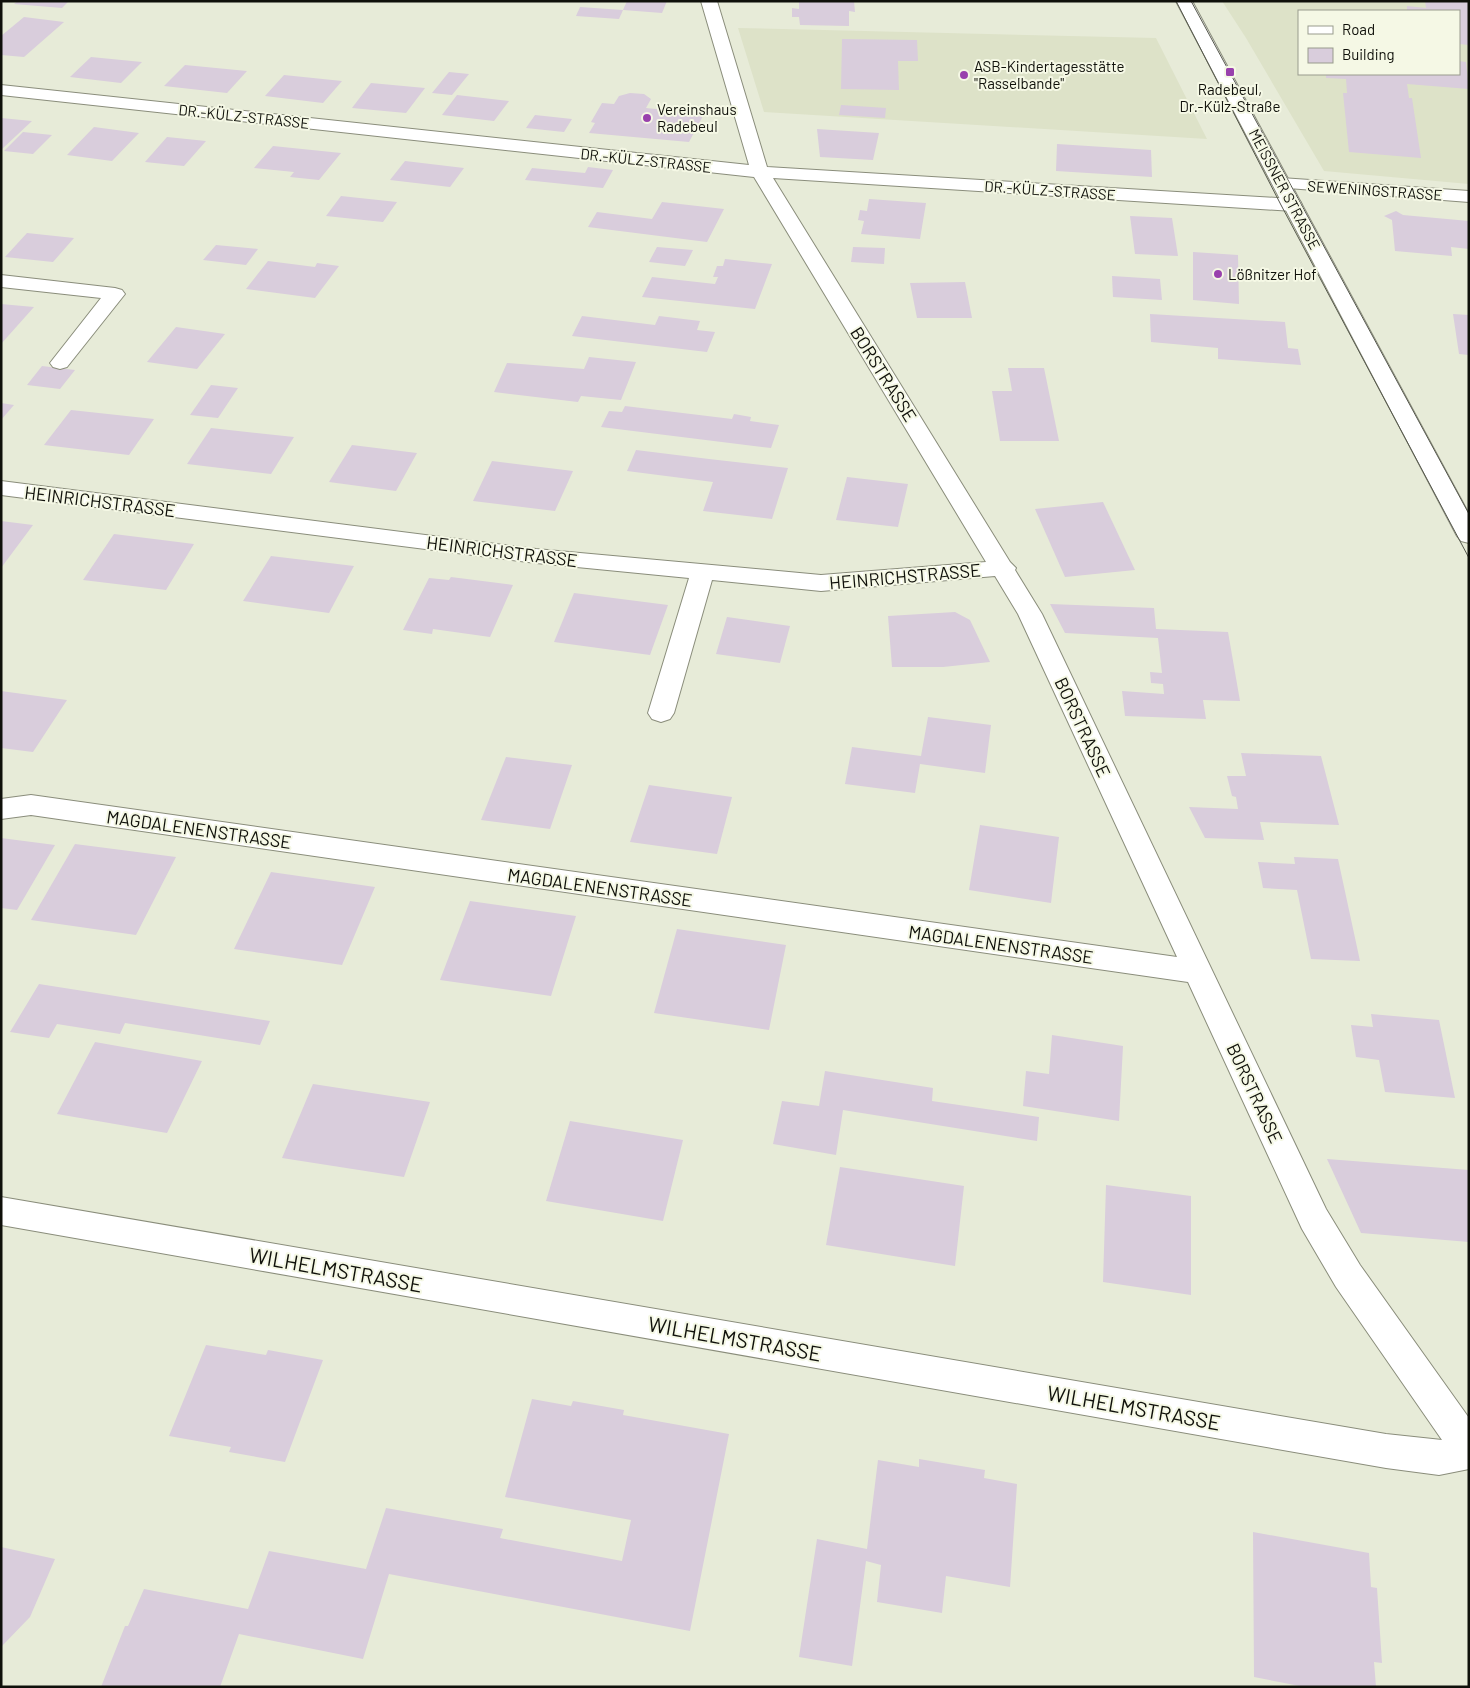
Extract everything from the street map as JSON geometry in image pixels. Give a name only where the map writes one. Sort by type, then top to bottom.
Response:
[{"type":"street","name":"BORSTRASSE","points":[[709,1],[760,172],[1004,568],[1030,614],[1314,1219],[1348,1276],[1469,1448]]},
{"type":"street","name":"MEISSNER STRASSE","points":[[1184,1],[1469,536]]},
{"type":"street","name":"DR.-KÜLZ-STRASSE","points":[[1,90],[760,172],[1293,206]]},
{"type":"street","name":"SEWENINGSTRASSE","points":[[1281,184],[1328,185],[1469,197]]},
{"type":"street","points":[[1,281],[115,294],[60,363]]},
{"type":"street","name":"HEINRICHSTRASSE","points":[[1,488],[536,556],[821,583],[1004,568]]},
{"type":"street","points":[[661,713],[703,572]]},
{"type":"street","name":"MAGDALENENSTRASSE","points":[[1,809],[31,805],[1199,972]]},
{"type":"street","name":"WILHELMSTRASSE","points":[[1,1210],[1386,1451],[1439,1458],[1469,1452]]},
{"type":"shaded area","points":[[1222,1],[1469,1],[1469,184],[1324,171],[1246,38]]},
{"type":"shaded area","name":"ASB-Kindertagesstätte \"Rasselbande\"","points":[[738,28],[1156,38],[1207,139],[764,112]]},
{"type":"building","points":[[18,1],[69,1],[62,8],[14,4]]},
{"type":"building","points":[[627,1],[667,1],[662,13],[623,10]]},
{"type":"building","points":[[799,1],[854,1],[855,12],[849,11],[849,26],[800,25],[799,17],[792,17],[792,8],[799,9]]},
{"type":"building","points":[[1425,1],[1469,1],[1469,45],[1460,44],[1460,10],[1407,10],[1407,6],[1426,8]]},
{"type":"building","points":[[580,7],[623,10],[619,19],[576,16]]},
{"type":"building","points":[[24,17],[64,22],[24,57],[1,55],[1,36]]},
{"type":"building","points":[[842,39],[917,40],[918,61],[898,61],[899,90],[841,89]]},
{"type":"building","points":[[91,57],[142,62],[121,83],[70,77]]},
{"type":"building","points":[[1460,61],[1466,62],[1469,89],[1407,84],[1409,98],[1412,98],[1421,158],[1349,152],[1343,93],[1347,93],[1346,79],[1326,78],[1326,75],[1460,75]]},
{"type":"building","points":[[185,65],[247,71],[227,93],[164,86]]},
{"type":"building","points":[[449,72],[469,74],[452,95],[432,93]]},
{"type":"building","points":[[284,75],[342,81],[323,103],[265,96]]},
{"type":"building","points":[[371,83],[425,88],[406,113],[352,108]]},
{"type":"building","name":"Vereinshaus Radebeul","points":[[630,93],[644,94],[651,99],[646,108],[704,114],[689,142],[589,133],[595,123],[591,122],[602,103],[614,104],[619,96]]},
{"type":"building","points":[[457,95],[509,101],[494,121],[442,115]]},
{"type":"building","points":[[841,105],[886,108],[885,118],[839,115]]},
{"type":"building","points":[[535,115],[572,119],[564,132],[526,128]]},
{"type":"building","points":[[1,118],[32,121],[1,150]]},
{"type":"building","points":[[94,127],[139,133],[112,161],[67,155]]},
{"type":"building","points":[[817,129],[879,133],[873,160],[820,157]]},
{"type":"building","points":[[23,132],[52,135],[33,154],[4,151]]},
{"type":"building","points":[[167,137],[206,141],[184,166],[145,162]]},
{"type":"building","points":[[1057,144],[1151,150],[1152,177],[1056,171]]},
{"type":"building","points":[[273,146],[341,153],[319,180],[290,177],[294,172],[254,168]]},
{"type":"building","points":[[405,161],[464,168],[450,187],[390,180]]},
{"type":"building","points":[[588,167],[613,170],[603,188],[525,180],[532,168],[585,173]]},
{"type":"building","points":[[341,196],[397,202],[383,222],[326,216]]},
{"type":"building","points":[[869,199],[926,203],[920,239],[861,234],[864,221],[858,220],[860,210],[867,211]]},
{"type":"building","points":[[662,202],[724,209],[707,242],[588,227],[597,212],[652,219]]},
{"type":"building","points":[[1396,211],[1403,215],[1469,221],[1469,249],[1451,247],[1452,256],[1395,251],[1392,220],[1384,216]]},
{"type":"building","points":[[1130,216],[1172,218],[1178,256],[1135,254]]},
{"type":"building","points":[[27,233],[74,238],[53,262],[5,257]]},
{"type":"building","points":[[216,245],[258,249],[246,265],[203,260]]},
{"type":"building","points":[[657,247],[693,250],[685,266],[649,262]]},
{"type":"building","points":[[853,247],[885,248],[884,264],[851,262]]},
{"type":"building","points":[[1193,252],[1238,255],[1239,304],[1193,300]]},
{"type":"building","points":[[725,259],[772,264],[755,309],[642,297],[652,277],[715,284],[718,277],[713,277],[717,266],[723,266]]},
{"type":"building","points":[[268,261],[315,267],[317,263],[339,266],[315,298],[246,289]]},
{"type":"building","points":[[1112,276],[1160,279],[1162,300],[1113,297]]},
{"type":"building","points":[[965,282],[972,318],[917,318],[910,283]]},
{"type":"building","points":[[1,304],[34,307],[1,344]]},
{"type":"building","points":[[1150,314],[1285,322],[1288,348],[1298,349],[1301,365],[1218,359],[1218,348],[1151,342]]},
{"type":"building","points":[[1453,314],[1469,315],[1469,355],[1459,354]]},
{"type":"building","points":[[582,316],[655,325],[659,316],[700,321],[697,330],[715,332],[707,352],[572,336]]},
{"type":"building","points":[[176,327],[225,334],[197,369],[147,362]]},
{"type":"building","points":[[589,357],[636,362],[621,400],[581,396],[578,402],[494,392],[507,363],[584,369]]},
{"type":"building","points":[[42,366],[75,370],[60,389],[27,385]]},
{"type":"building","points":[[1008,368],[1044,368],[1059,441],[1000,441],[992,391],[1012,391]]},
{"type":"building","points":[[211,385],[238,388],[218,418],[190,415]]},
{"type":"building","points":[[1,403],[14,405],[1,420]]},
{"type":"building","points":[[625,406],[732,419],[734,414],[751,417],[750,421],[779,425],[771,448],[601,427],[609,411],[622,412]]},
{"type":"building","points":[[71,410],[154,419],[129,455],[44,445]]},
{"type":"building","points":[[211,428],[294,437],[271,474],[187,464]]},
{"type":"building","points":[[352,445],[417,453],[396,491],[329,482]]},
{"type":"building","points":[[636,450],[788,468],[772,519],[703,511],[713,482],[627,471]]},
{"type":"building","points":[[492,461],[573,471],[555,511],[473,501]]},
{"type":"building","points":[[847,477],[908,484],[898,527],[836,520]]},
{"type":"building","points":[[1103,502],[1135,570],[1065,577],[1035,509]]},
{"type":"building","points":[[1,521],[33,525],[1,568]]},
{"type":"building","points":[[114,534],[194,544],[166,590],[83,580]]},
{"type":"building","points":[[271,556],[354,566],[329,613],[243,601]]},
{"type":"building","points":[[451,577],[513,585],[490,637],[433,629],[432,634],[403,630],[429,578],[449,580]]},
{"type":"building","points":[[574,593],[668,605],[650,655],[554,642]]},
{"type":"building","points":[[1050,604],[1154,608],[1156,629],[1228,632],[1240,701],[1203,700],[1206,719],[1125,716],[1122,691],[1164,694],[1163,684],[1151,683],[1150,672],[1162,673],[1158,638],[1065,633]]},
{"type":"building","points":[[955,612],[970,620],[990,662],[943,667],[892,667],[888,616]]},
{"type":"building","points":[[727,617],[790,626],[780,663],[716,654]]},
{"type":"building","points":[[1,691],[67,700],[33,752],[1,748]]},
{"type":"building","points":[[928,717],[991,725],[985,773],[920,764],[915,793],[845,784],[852,747],[921,756]]},
{"type":"building","points":[[1241,753],[1321,756],[1339,825],[1260,822],[1264,840],[1205,838],[1189,807],[1238,809],[1236,797],[1232,796],[1227,776],[1246,776]]},
{"type":"building","points":[[506,757],[572,765],[550,829],[481,820]]},
{"type":"building","points":[[649,785],[732,797],[717,854],[630,842]]},
{"type":"building","points":[[980,825],[1059,837],[1051,903],[969,890]]},
{"type":"building","points":[[1,838],[55,845],[17,910],[1,908]]},
{"type":"building","points":[[75,844],[176,857],[136,935],[31,920]]},
{"type":"building","points":[[1294,857],[1338,859],[1360,961],[1311,959],[1297,890],[1263,888],[1258,862],[1295,864]]},
{"type":"building","points":[[271,872],[375,887],[342,965],[234,949]]},
{"type":"building","points":[[470,901],[576,916],[551,996],[440,980]]},
{"type":"building","points":[[677,929],[786,945],[769,1030],[654,1013]]},
{"type":"building","points":[[39,984],[270,1021],[260,1045],[125,1023],[120,1034],[57,1024],[49,1038],[10,1032]]},
{"type":"building","points":[[1371,1014],[1439,1020],[1455,1098],[1385,1092],[1379,1060],[1356,1057],[1351,1025],[1373,1027]]},
{"type":"building","points":[[1052,1035],[1123,1046],[1119,1121],[1023,1106],[1026,1071],[1049,1074]]},
{"type":"building","points":[[95,1042],[202,1061],[167,1133],[57,1114]]},
{"type":"building","points":[[825,1071],[933,1088],[932,1101],[1039,1117],[1037,1141],[843,1110],[836,1155],[773,1144],[782,1101],[819,1106]]},
{"type":"building","points":[[313,1084],[430,1102],[404,1177],[282,1158]]},
{"type":"building","points":[[570,1121],[683,1140],[663,1221],[546,1201]]},
{"type":"building","points":[[1327,1159],[1469,1170],[1469,1242],[1361,1233]]},
{"type":"building","points":[[840,1167],[964,1186],[955,1266],[826,1245]]},
{"type":"building","points":[[1106,1185],[1191,1196],[1191,1295],[1103,1282]]},
{"type":"building","points":[[206,1345],[266,1355],[268,1350],[323,1360],[285,1462],[229,1452],[231,1447],[169,1436]]},
{"type":"building","points":[[532,1399],[571,1406],[573,1401],[624,1410],[623,1415],[729,1434],[690,1631],[389,1574],[363,1659],[239,1634],[220,1687],[101,1687],[125,1626],[128,1626],[144,1589],[248,1609],[269,1551],[366,1569],[386,1508],[503,1529],[500,1538],[622,1561],[631,1520],[505,1497]]},
{"type":"building","points":[[919,1459],[985,1470],[984,1478],[1017,1484],[1010,1587],[946,1576],[942,1613],[877,1602],[881,1565],[866,1561],[852,1666],[799,1657],[817,1539],[867,1549],[878,1460],[919,1467]]},
{"type":"building","points":[[1253,1532],[1369,1553],[1371,1587],[1377,1588],[1382,1663],[1374,1662],[1376,1687],[1305,1687],[1254,1677]]},
{"type":"building","points":[[1,1547],[55,1559],[30,1617],[1,1647]]},
{"type":"tram line","points":[[1176,1],[1281,205],[1469,558]]},
{"type":"tram line","points":[[1191,1],[1469,514]]},
{"type":"place","name":"Radebeul, Dr.-Külz-Straße","points":[[1230,72]]},
{"type":"place","name":"ASB-Kindertagesstätte \"Rasselbande\"","points":[[964,75]]},
{"type":"place","name":"Vereinshaus Radebeul","points":[[647,118]]},
{"type":"place","name":"Lößnitzer Hof","points":[[1218,274]]}]
